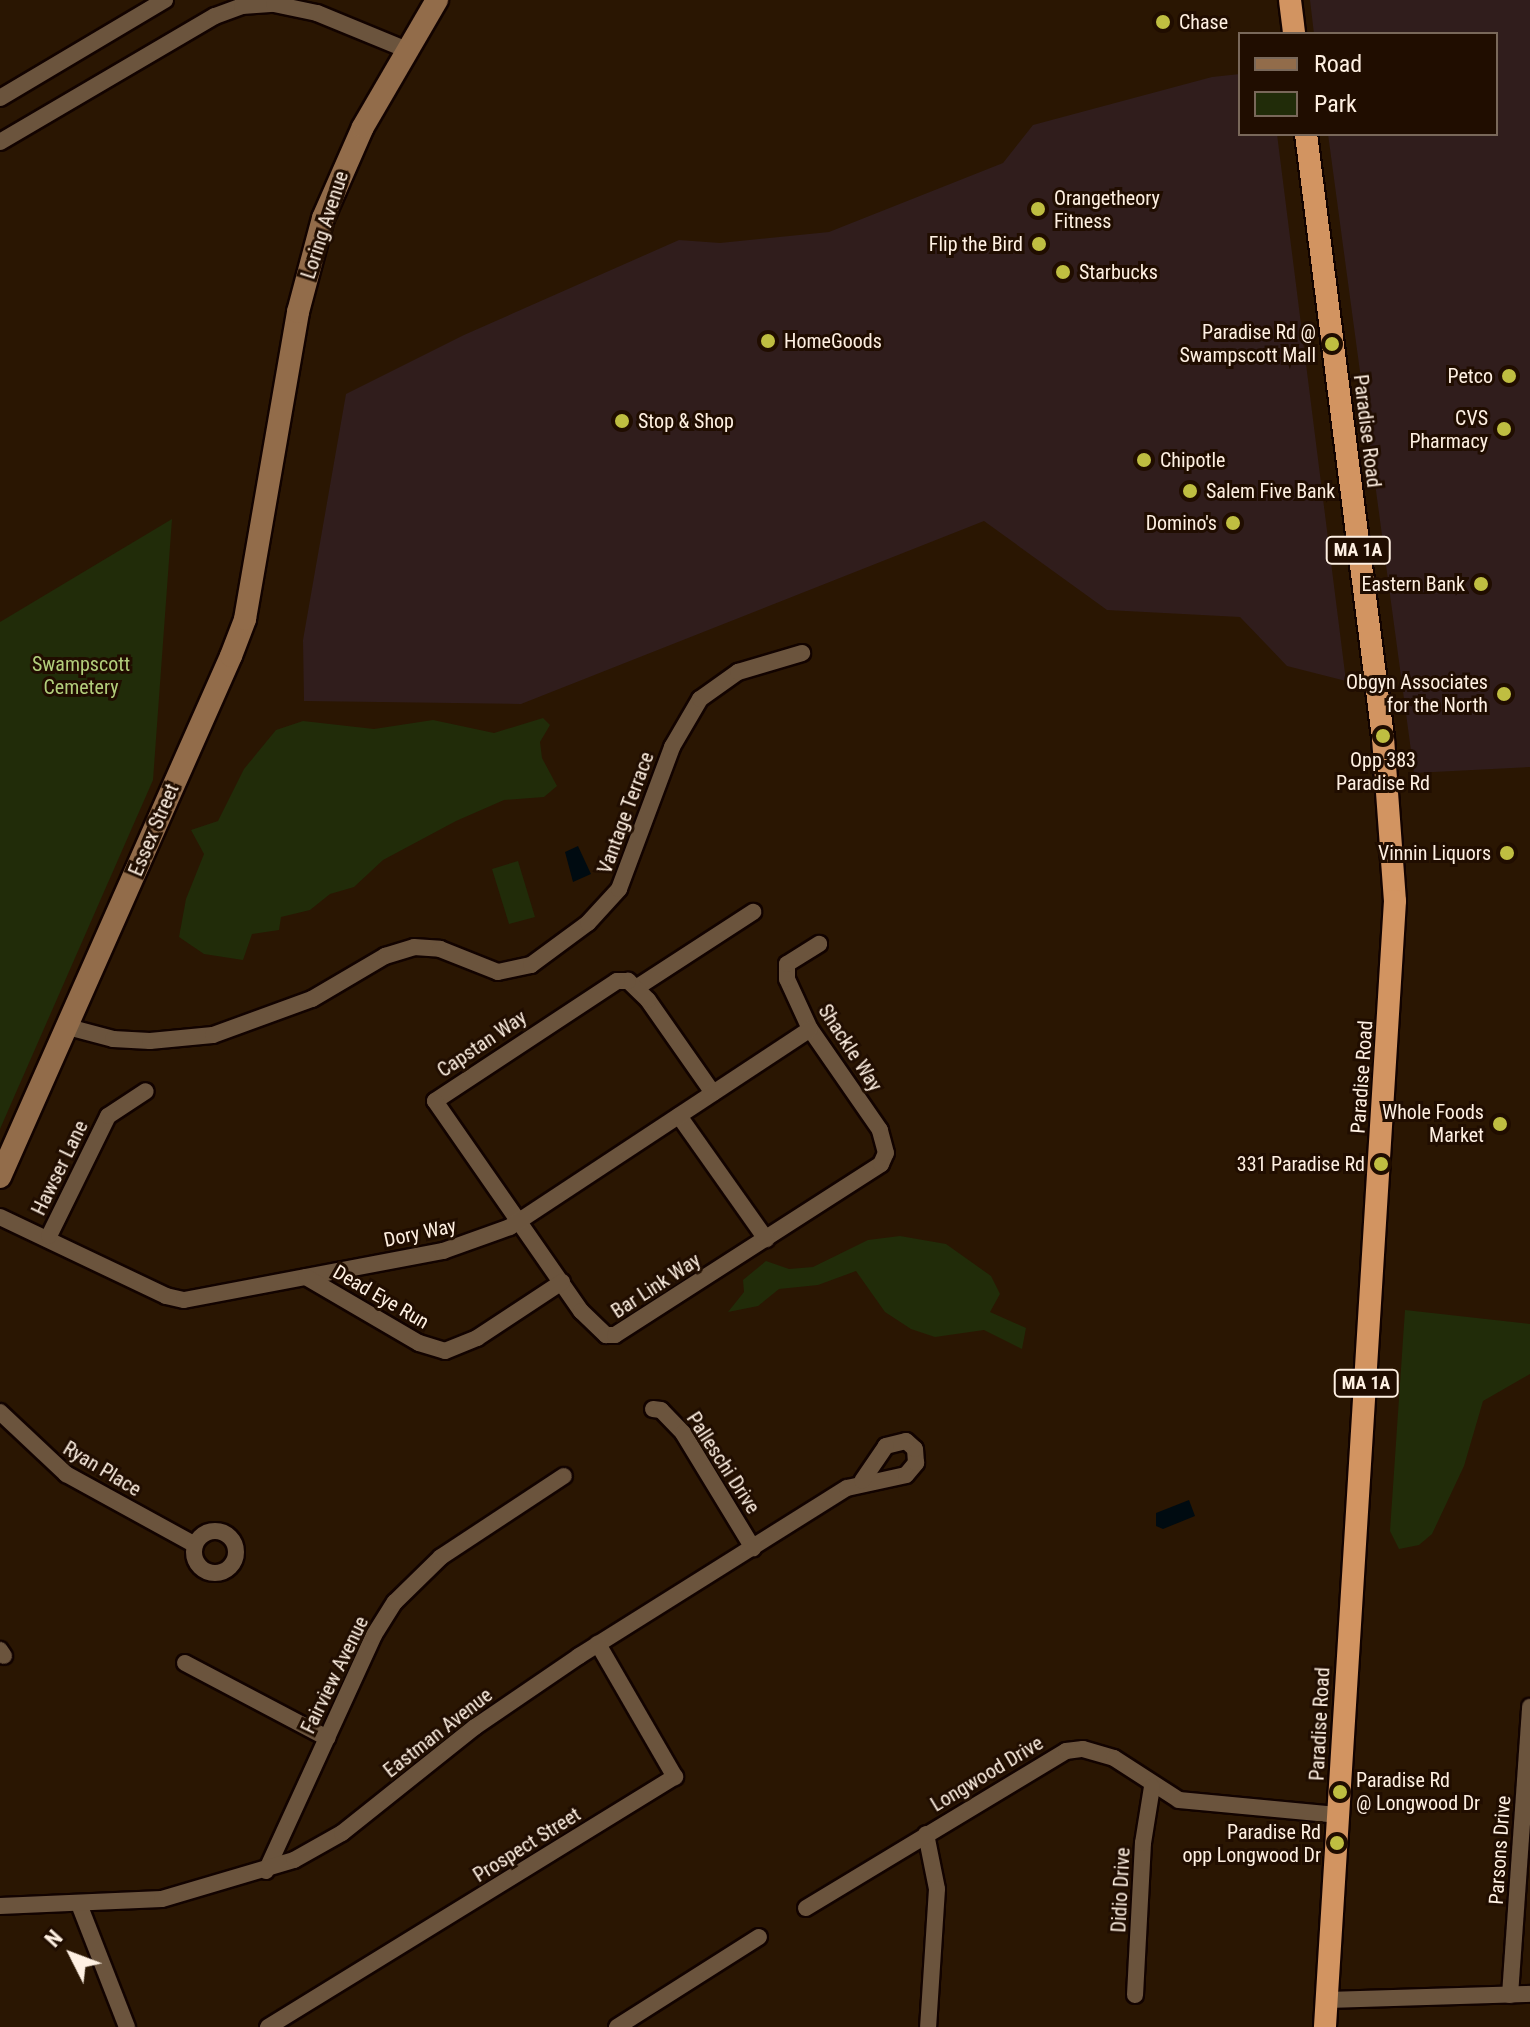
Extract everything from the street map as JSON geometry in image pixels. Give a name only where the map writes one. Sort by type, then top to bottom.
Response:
[{"type":"highway","points":[[1290,0],[1294,32]]},
{"type":"highway","name":"Paradise Road","points":[[1306,136],[1383,736],[1395,901],[1325,2027]]},
{"type":"main road","name":"Loring Avenue","points":[[273,472],[298,312],[323,218],[363,127],[437,0]]},
{"type":"main road","name":"Essex Street","points":[[3,1166],[68,1027],[245,619],[273,472]]},
{"type":"street","points":[[0,78],[6,94],[165,0]]},
{"type":"street","points":[[0,142],[215,16],[242,6],[274,4],[317,13],[407,50]]},
{"type":"street","name":"Vantage Terrace","points":[[68,1027],[113,1039],[150,1041],[213,1035],[312,999],[385,956],[414,947],[440,949],[498,972],[531,965],[588,923],[619,889],[672,747],[700,699],[738,672],[802,653]]},
{"type":"street","points":[[713,1093],[636,988],[753,912]]},
{"type":"street","name":"Shackle Way","points":[[819,944],[787,964],[786,972],[810,1029],[886,1142]]},
{"type":"street","name":"Capstan Way","points":[[521,1220],[435,1101],[617,981],[636,988]]},
{"type":"street","name":"Dory Way","points":[[0,1217],[49,1236],[166,1296],[184,1300],[443,1251],[521,1220],[810,1029]]},
{"type":"street","name":"Hawser Lane","points":[[49,1236],[108,1116],[146,1091]]},
{"type":"street","points":[[679,1116],[766,1239]]},
{"type":"street","name":"Bar Link Way","points":[[521,1220],[590,1321],[606,1335],[615,1335],[870,1173],[881,1164],[886,1142]]},
{"type":"street","name":"Dead Eye Run","points":[[306,1277],[419,1343],[445,1351],[477,1338],[562,1282]]},
{"type":"street","name":"Palleschi Drive","points":[[653,1409],[661,1410],[677,1426],[753,1548]]},
{"type":"street","name":"Ryan Place","points":[[0,1412],[66,1474],[195,1545]]},
{"type":"street","name":"Fairview Avenue","points":[[266,1871],[374,1635],[406,1588],[441,1557],[564,1476]]},
{"type":"street","name":"Eastman Avenue","points":[[0,1906],[162,1899],[266,1871],[342,1833],[475,1727],[598,1644],[862,1481]]},
{"type":"street","name":"Prospect Street","points":[[268,2027],[675,1777],[598,1644]]},
{"type":"street","points":[[185,1663],[327,1738]]},
{"type":"street","name":"Parsons Drive","points":[[1510,1995],[1530,1707]]},
{"type":"street","name":"Longwood Drive","points":[[806,1908],[1066,1751],[1083,1749],[1114,1758],[1152,1787],[1193,1802],[1339,1815]]},
{"type":"street","name":"Didio Drive","points":[[1135,1995],[1143,1843],[1152,1787]]},
{"type":"street","points":[[926,1834],[937,1889],[928,2027]]},
{"type":"street","points":[[79,1904],[127,2027]]},
{"type":"street","points":[[617,2027],[759,1937]]},
{"type":"street","points":[[1327,2000],[1530,1994]]},
{"type":"shaded area","points":[[1310,0],[1530,0],[1530,767],[1414,773],[1328,136],[1498,136],[1498,32],[1314,32]]},
{"type":"shaded area","points":[[1238,74],[1238,136],[1277,136],[1346,681],[1287,666],[1240,617],[1107,610],[984,521],[521,704],[304,701],[303,640],[346,394],[464,335],[679,240],[720,243],[829,232],[1003,163],[1033,125],[1212,77]]},
{"type":"shaded area","points":[[578,846],[591,874],[573,882],[565,852]]},
{"type":"shaded area","points":[[1189,1500],[1195,1516],[1163,1529],[1156,1526],[1156,1513]]},
{"type":"green space","name":"Swampscott Cemetery","points":[[172,519],[153,780],[0,1129],[0,622]]},
{"type":"green space","points":[[543,718],[550,725],[540,742],[542,758],[557,786],[544,797],[504,800],[456,821],[383,860],[354,887],[330,894],[310,910],[281,917],[279,930],[252,934],[243,960],[204,954],[179,937],[186,899],[204,854],[191,830],[218,821],[244,769],[276,730],[303,721],[374,729],[433,720],[494,733]]},
{"type":"green space","points":[[518,861],[535,917],[509,924],[492,869]]},
{"type":"green space","points":[[900,1236],[946,1244],[991,1276],[1000,1294],[990,1312],[1026,1328],[1022,1349],[984,1330],[935,1337],[911,1329],[885,1312],[856,1271],[818,1285],[779,1289],[758,1306],[728,1312],[744,1292],[743,1280],[766,1261],[789,1269],[813,1267],[868,1240]]},
{"type":"green space","points":[[1405,1310],[1530,1324],[1530,1374],[1483,1401],[1464,1466],[1432,1534],[1419,1545],[1399,1549],[1390,1531]]},
{"type":"place","name":"Chase","points":[[1163,22]]},
{"type":"place","name":"Orangetheory Fitness","points":[[1038,209]]},
{"type":"place","name":"Flip the Bird","points":[[1039,244]]},
{"type":"place","name":"Starbucks","points":[[1063,272]]},
{"type":"place","name":"HomeGoods","points":[[768,341]]},
{"type":"place","name":"Paradise Rd @ Swampscott Mall","points":[[1332,344]]},
{"type":"place","name":"Petco","points":[[1509,376]]},
{"type":"place","name":"Stop & Shop","points":[[622,421]]},
{"type":"place","name":"CVS Pharmacy","points":[[1504,429]]},
{"type":"place","name":"Chipotle","points":[[1144,460]]},
{"type":"place","name":"Salem Five Bank","points":[[1190,491]]},
{"type":"place","name":"Domino's","points":[[1233,523]]},
{"type":"place","name":"Eastern Bank","points":[[1481,584]]},
{"type":"place","name":"Obgyn Associates for the North","points":[[1504,694]]},
{"type":"place","name":"Opp 383 Paradise Rd","points":[[1383,736]]},
{"type":"place","name":"Vinnin Liquors","points":[[1507,853]]},
{"type":"place","name":"Whole Foods Market","points":[[1500,1124]]},
{"type":"place","name":"331 Paradise Rd","points":[[1381,1164]]},
{"type":"place","name":"Paradise Rd @ Longwood Dr","points":[[1340,1792]]},
{"type":"place","name":"Paradise Rd opp Longwood Dr","points":[[1337,1843]]}]
